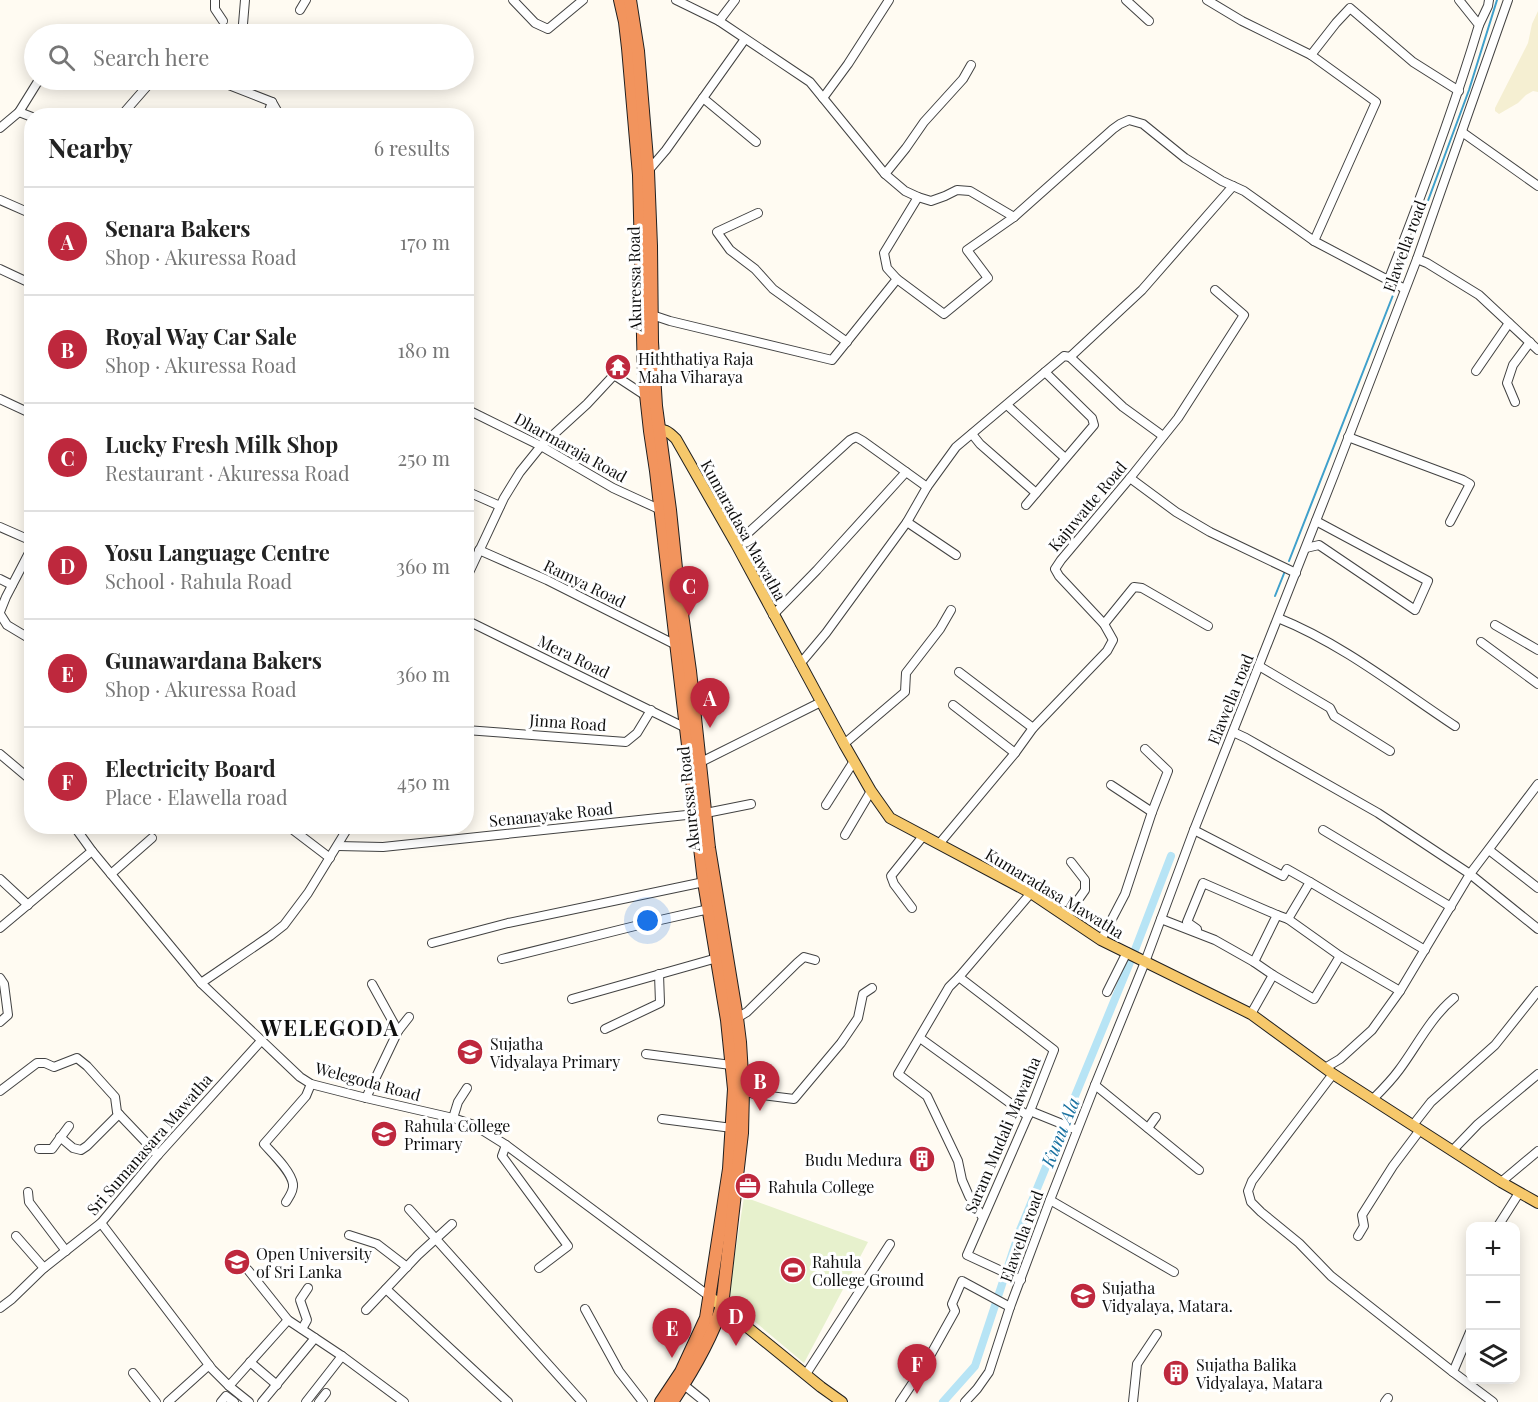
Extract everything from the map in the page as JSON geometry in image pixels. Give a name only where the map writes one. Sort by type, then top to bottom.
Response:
[{"type":"highway","name":"Akuressa Road","points":[[620,0],[627,39],[652,315],[655,430],[661,510],[676,645],[701,762],[704,882],[709,909],[717,926],[737,1018],[743,1091],[739,1170],[722,1306],[714,1329],[684,1385],[672,1402]]},
{"type":"highway","name":"Akuressa Road","points":[[630,0],[638,51],[648,171],[642,342],[646,396],[655,430],[677,578],[701,813],[709,848],[717,926],[717,958],[727,1020],[734,1089],[729,1169],[706,1318],[690,1356],[661,1402]]},
{"type":"main road","name":"Kumaradasa Mawatha","points":[[655,430],[668,432],[676,439],[736,544],[844,744],[871,791],[890,818],[1031,893],[1101,940],[1251,1014],[1329,1071],[1501,1182],[1538,1203]]},
{"type":"main road","points":[[709,1296],[842,1402]]},
{"type":"street","points":[[215,0],[215,9],[223,21]]},
{"type":"street","points":[[243,24],[245,0]]},
{"type":"street","points":[[300,10],[306,0]]},
{"type":"street","points":[[513,0],[536,23],[548,29],[583,0]]},
{"type":"street","points":[[676,0],[719,21],[810,82],[885,174],[905,191],[931,201],[957,190],[970,191],[1014,217]]},
{"type":"street","points":[[719,21],[735,0]]},
{"type":"street","points":[[823,98],[889,0]]},
{"type":"street","points":[[1126,0],[1149,21]]},
{"type":"street","points":[[1207,0],[1242,21],[1311,55],[1376,102],[1314,241]]},
{"type":"street","points":[[1459,0],[1479,25]]},
{"type":"street","points":[[1388,281],[1429,177],[1489,0]]},
{"type":"street","name":"Elawella road","points":[[965,1402],[989,1372],[1010,1307],[1050,1200],[1145,962],[1194,830],[1306,548],[1417,258],[1508,0]]},
{"type":"street","points":[[1311,55],[1350,8],[1413,62],[1459,91]]},
{"type":"street","points":[[648,171],[666,150],[745,39]]},
{"type":"street","points":[[885,174],[924,122],[963,79],[971,65]]},
{"type":"street","points":[[0,128],[19,112],[33,90]]},
{"type":"street","points":[[129,108],[144,90]]},
{"type":"street","points":[[241,90],[272,102],[275,108]]},
{"type":"street","points":[[703,98],[756,142]]},
{"type":"street","points":[[270,108],[272,102]]},
{"type":"street","points":[[19,112],[24,114]]},
{"type":"street","points":[[918,197],[884,253],[886,267],[897,279],[944,314],[988,278],[967,250],[1014,217],[1113,129],[1129,120],[1143,124],[1185,158],[1222,181],[1244,191],[1314,241],[1405,289]]},
{"type":"street","points":[[1462,132],[1538,186]]},
{"type":"street","points":[[800,664],[826,633],[907,522],[927,487],[956,447],[1064,357],[1070,357],[1142,290],[1233,186]]},
{"type":"street","points":[[0,200],[24,210]]},
{"type":"street","points":[[758,213],[717,232],[730,250],[755,269],[772,289],[847,342]]},
{"type":"street","points":[[1417,258],[1479,295],[1538,350]]},
{"type":"street","points":[[0,269],[24,280]]},
{"type":"street","points":[[652,315],[832,360],[897,279]]},
{"type":"street","name":"Kajuwatte Road","points":[[1104,624],[1055,569],[1060,560],[1178,418],[1244,315],[1215,291]]},
{"type":"street","points":[[1476,371],[1509,323]]},
{"type":"street","points":[[1515,402],[1507,383],[1513,365],[1530,342]]},
{"type":"street","points":[[1070,357],[1123,407],[1163,436]]},
{"type":"street","points":[[1026,505],[1094,425],[1092,418],[1045,372]]},
{"type":"street","points":[[474,561],[500,506],[520,472],[541,446],[587,404],[614,375],[646,396]]},
{"type":"street","points":[[0,399],[24,410]]},
{"type":"street","points":[[1007,405],[1065,458]]},
{"type":"street","name":"Dharmaraja Road","points":[[474,413],[541,446],[613,488],[661,510]]},
{"type":"street","points":[[972,434],[980,444],[1036,493]]},
{"type":"street","points":[[1348,436],[1470,484],[1450,522]]},
{"type":"street","points":[[736,544],[856,437],[927,487]]},
{"type":"street","points":[[773,615],[818,570],[906,472]]},
{"type":"street","points":[[1130,478],[1176,512],[1210,532],[1296,573]]},
{"type":"street","points":[[474,495],[500,506]]},
{"type":"street","points":[[1306,548],[1319,545],[1415,610],[1428,581],[1316,521]]},
{"type":"street","points":[[907,522],[956,555]]},
{"type":"street","points":[[0,527],[24,538]]},
{"type":"street","name":"Ramya Road","points":[[479,550],[547,580],[676,645]]},
{"type":"street","points":[[24,562],[0,613],[7,625],[24,635]]},
{"type":"street","points":[[0,579],[12,585]]},
{"type":"street","points":[[939,844],[1033,728],[1107,651],[1113,640],[1104,624],[1134,587],[1142,588],[1208,626]]},
{"type":"street","points":[[844,744],[905,692],[906,673],[940,629],[951,610]]},
{"type":"street","points":[[1278,618],[1334,645],[1455,726]]},
{"type":"street","name":"Mera Road","points":[[474,624],[669,719],[691,723]]},
{"type":"street","points":[[1495,625],[1538,650]]},
{"type":"street","points":[[1481,642],[1538,684]]},
{"type":"street","points":[[1259,666],[1330,708],[1334,716],[1390,751]]},
{"type":"street","points":[[959,672],[1033,728]]},
{"type":"street","points":[[701,762],[821,702]]},
{"type":"street","points":[[953,705],[1015,753]]},
{"type":"street","name":"Jinna Road","points":[[474,731],[626,742],[637,733],[651,710]]},
{"type":"street","points":[[1233,732],[1378,813],[1470,874],[1538,929]]},
{"type":"street","points":[[1101,940],[1125,894],[1168,771],[1145,749]]},
{"type":"street","points":[[0,754],[24,774]]},
{"type":"street","points":[[826,805],[854,760]]},
{"type":"street","points":[[1493,1402],[1331,1276],[1299,1242],[1251,1202],[1248,1191],[1252,1181],[1329,1071],[1372,1030],[1400,991],[1470,874],[1538,784]]},
{"type":"street","points":[[1111,785],[1152,812]]},
{"type":"street","points":[[845,835],[871,791]]},
{"type":"street","name":"Senanayake Road","points":[[338,846],[383,848],[701,813],[751,804]]},
{"type":"street","points":[[1194,830],[1283,876],[1287,868],[1425,950]]},
{"type":"street","points":[[1323,830],[1451,907]]},
{"type":"street","name":"Welegoda Road","points":[[80,834],[201,983],[300,1077],[311,1084],[474,1125],[506,1146],[709,1296]]},
{"type":"street","points":[[298,834],[330,858]]},
{"type":"street","points":[[201,983],[284,925],[308,893],[345,834]]},
{"type":"street","points":[[912,908],[894,884],[891,876],[924,835]]},
{"type":"street","points":[[111,874],[152,838]]},
{"type":"street","points":[[1489,850],[1538,888]]},
{"type":"street","points":[[0,928],[92,851]]},
{"type":"street","points":[[1066,917],[1085,890],[1085,880],[1071,862]]},
{"type":"street","points":[[0,879],[28,904]]},
{"type":"street","points":[[432,943],[508,923],[704,882]]},
{"type":"street","points":[[1288,919],[1310,882]]},
{"type":"street","points":[[1196,933],[1197,929],[1187,922],[1203,883],[1288,919],[1340,956],[1400,991]]},
{"type":"street","points":[[983,1218],[969,1196],[962,1180],[958,1161],[927,1096],[898,1074],[949,987],[1031,893]]},
{"type":"street","points":[[502,959],[709,909]]},
{"type":"street","points":[[1254,962],[1277,915]]},
{"type":"street","points":[[1161,919],[1215,940],[1314,999],[1340,956]]},
{"type":"street","points":[[1107,993],[1127,952]]},
{"type":"street","points":[[737,1018],[747,1012],[804,957],[815,960]]},
{"type":"street","points":[[572,999],[717,958]]},
{"type":"street","points":[[605,1029],[660,1003],[659,974]]},
{"type":"street","points":[[1251,1014],[1273,975]]},
{"type":"street","name":"Saram Mudali Mawatha","points":[[959,977],[1054,1050],[967,1255],[1021,1280]]},
{"type":"street","points":[[0,978],[4,984],[8,1016],[0,1022]]},
{"type":"street","points":[[372,984],[398,1031]]},
{"type":"street","points":[[743,1091],[794,1099],[858,1018],[863,994],[872,988]]},
{"type":"street","points":[[1358,1236],[1364,1226],[1362,1215],[1431,1102],[1494,1045],[1538,991]]},
{"type":"street","points":[[1373,1099],[1396,1074],[1442,1008],[1454,998]]},
{"type":"street","points":[[366,1098],[398,1031],[409,1017]]},
{"type":"street","points":[[920,1038],[1029,1113],[1077,1130]]},
{"type":"street","name":"Sri Sumanasara Mawatha","points":[[0,1308],[44,1268],[101,1223],[158,1155],[261,1041]]},
{"type":"street","points":[[646,1054],[731,1065]]},
{"type":"street","points":[[0,1091],[37,1063],[45,1063],[54,1067],[77,1058],[115,1097],[117,1112],[158,1155]]},
{"type":"street","points":[[1452,1150],[1478,1124],[1538,1074]]},
{"type":"street","points":[[286,1202],[292,1191],[293,1183],[285,1167],[264,1144],[306,1096],[311,1084]]},
{"type":"street","points":[[1095,1085],[1199,1170]]},
{"type":"street","points":[[453,1118],[458,1102],[467,1088]]},
{"type":"street","points":[[60,1137],[73,1148],[81,1150],[119,1114]]},
{"type":"street","points":[[1148,1128],[1156,1117]]},
{"type":"street","points":[[662,1119],[732,1128]]},
{"type":"street","points":[[39,1149],[52,1149],[69,1126]]},
{"type":"street","points":[[506,1146],[502,1156],[568,1246],[539,1268]]},
{"type":"street","points":[[1501,1182],[1538,1151]]},
{"type":"street","points":[[28,1192],[29,1202],[66,1251]]},
{"type":"street","points":[[1501,1222],[1520,1193]]},
{"type":"street","points":[[1050,1200],[1174,1272]]},
{"type":"street","points":[[409,1209],[582,1402]]},
{"type":"street","points":[[101,1223],[208,1365],[249,1402]]},
{"type":"street","points":[[366,1310],[452,1224]]},
{"type":"street","points":[[349,1235],[377,1244],[407,1267]]},
{"type":"street","points":[[16,1236],[44,1268]]},
{"type":"street","points":[[806,1374],[890,1244]]},
{"type":"street","points":[[248,1270],[288,1320],[404,1402]]},
{"type":"street","points":[[900,1402],[926,1363],[955,1311],[952,1304],[962,1281],[1010,1307]]},
{"type":"street","points":[[302,1329],[307,1320],[300,1300],[308,1288]]},
{"type":"street","points":[[386,1289],[508,1402]]},
{"type":"street","points":[[585,1309],[619,1371],[643,1402]]},
{"type":"street","points":[[229,1386],[288,1320]]},
{"type":"street","points":[[1132,1402],[1137,1364],[1157,1334]]},
{"type":"street","points":[[262,1402],[315,1338]]},
{"type":"street","points":[[1453,1372],[1466,1341]]},
{"type":"street","points":[[306,1402],[342,1356]]},
{"type":"street","points":[[250,1362],[277,1385]]},
{"type":"street","points":[[168,1402],[208,1365]]},
{"type":"street","points":[[133,1373],[156,1402]]},
{"type":"street","points":[[684,1385],[705,1402]]},
{"type":"street","points":[[319,1402],[326,1393]]},
{"type":"street","points":[[221,1402],[226,1396],[234,1402]]},
{"type":"shaded area","points":[[1538,11],[1538,92],[1533,91],[1499,114],[1495,108],[1528,43],[1532,24]]},
{"type":"green space","name":"Rahula College Ground","points":[[744,1197],[868,1242],[804,1363],[728,1299]]},
{"type":"waterway","points":[[1399,279],[1469,90],[1497,0]]},
{"type":"waterway","points":[[1289,561],[1395,290]]},
{"type":"waterway","points":[[1275,596],[1285,571]]},
{"type":"waterway","name":"Kunu Ala","points":[[943,1402],[975,1366],[1020,1230],[1133,955],[1171,856]]},
{"type":"place","name":"Hiththatiya Raja Maha Viharaya","points":[[618,367]]},
{"type":"place","name":"Lucky Fresh Milk Shop","points":[[689,616]]},
{"type":"place","name":"Senara Bakers","points":[[710,728]]},
{"type":"place","name":"Sujatha Vidyalaya Primary","points":[[470,1052]]},
{"type":"place","name":"Royal Way Car Sale","points":[[760,1111]]},
{"type":"place","name":"Rahula College Primary","points":[[384,1134]]},
{"type":"place","name":"Budu Medura","points":[[922,1159]]},
{"type":"place","name":"Rahula College","points":[[748,1186]]},
{"type":"place","name":"Open University of Sri Lanka","points":[[237,1262]]},
{"type":"place","name":"Rahula College Ground","points":[[793,1270]]},
{"type":"place","name":"Sujatha Vidyalaya, Matara.","points":[[1083,1296]]},
{"type":"place","name":"Yosu Language Centre","points":[[736,1346]]},
{"type":"place","name":"Gunawardana Bakers","points":[[672,1358]]},
{"type":"place","name":"Sujatha Balika Vidyalaya, Matara","points":[[1176,1373]]},
{"type":"place","name":"Electricity Board","points":[[917,1394]]},
{"type":"district","name":"WELEGODA","points":[[330,1027]]}]
